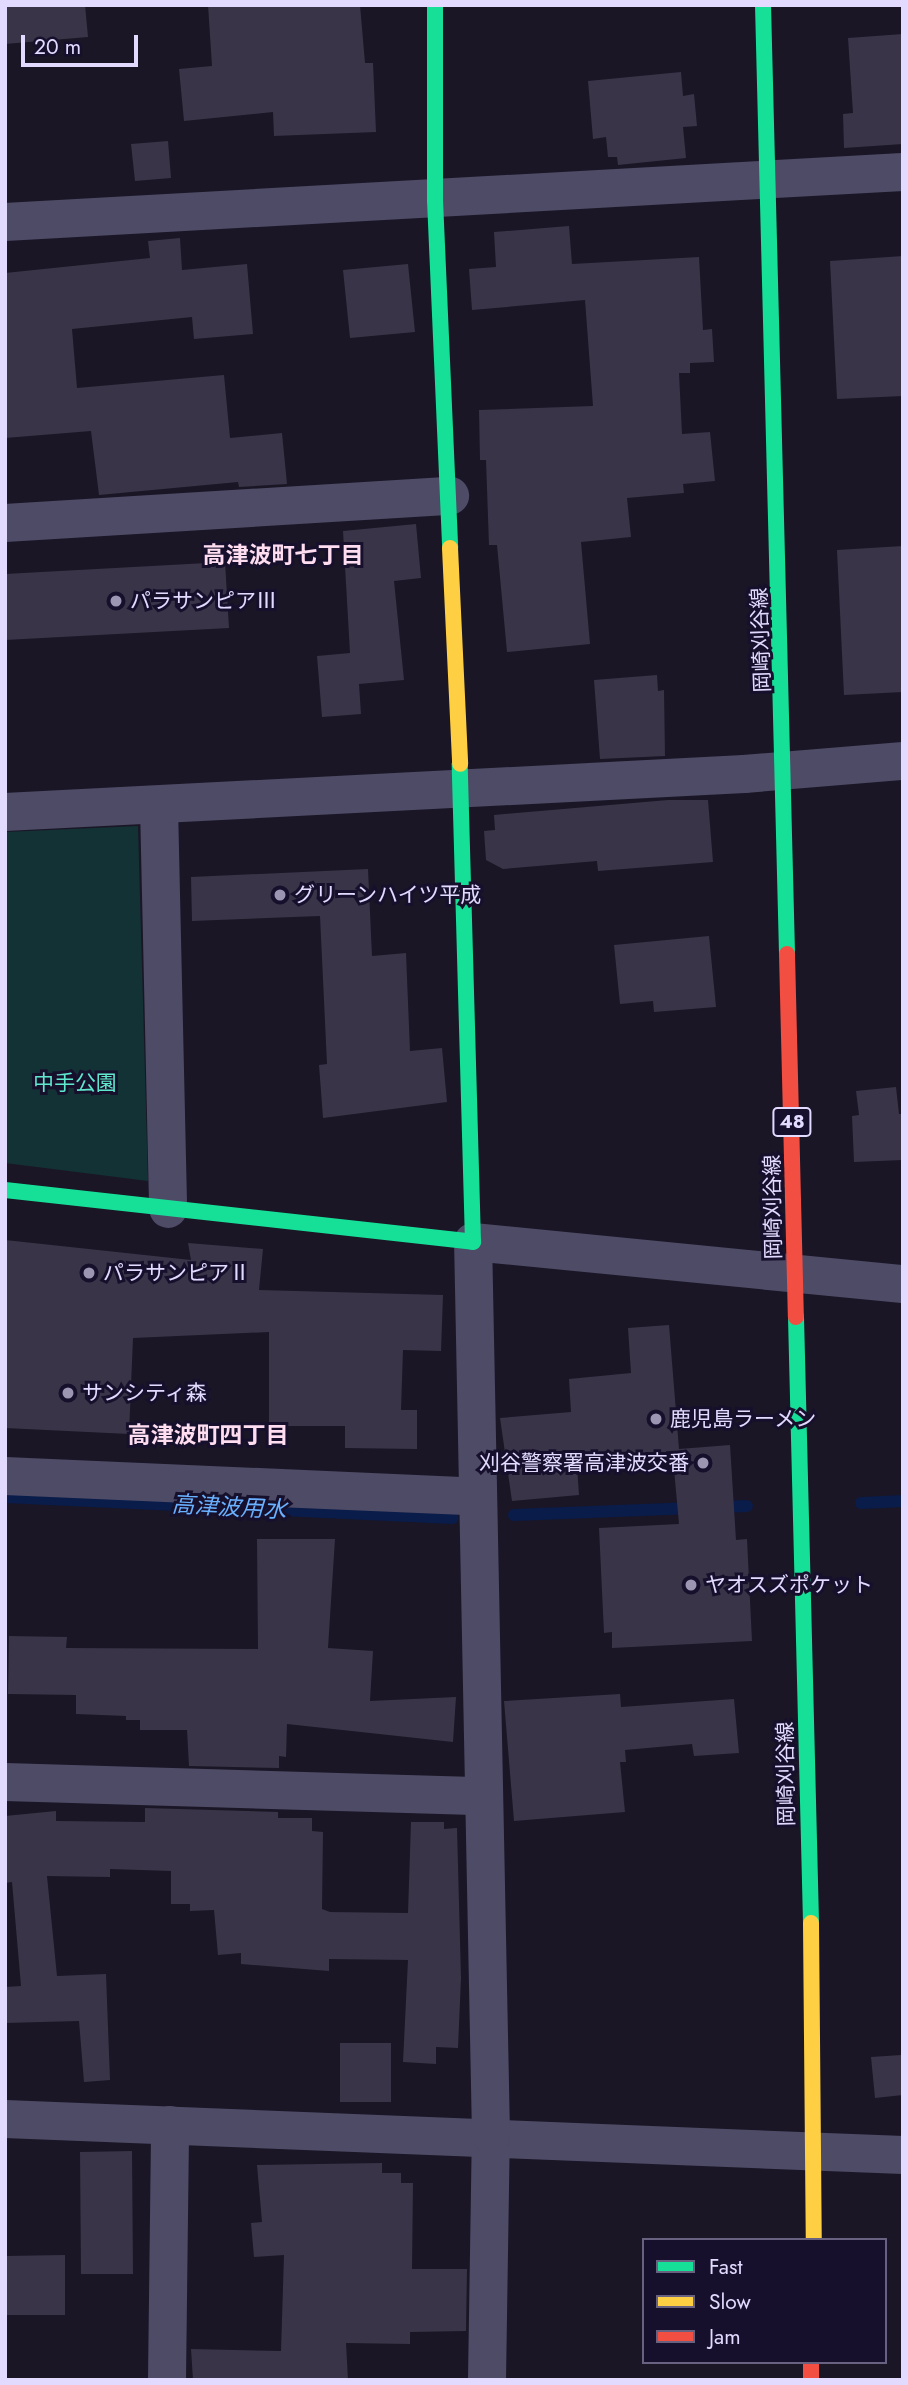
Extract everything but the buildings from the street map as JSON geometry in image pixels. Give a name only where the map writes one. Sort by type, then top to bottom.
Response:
[{"type":"main road","points":[[5,1190],[473,1242],[461,789],[435,200],[435,5]]},
{"type":"main road","name":"岡崎刈谷線","points":[[763,5],[785,771],[817,2152],[814,2238]]},
{"type":"street","points":[[5,222],[769,182],[903,172]]},
{"type":"street","points":[[5,523],[450,496]]},
{"type":"street","points":[[5,812],[785,771],[903,761]]},
{"type":"street","points":[[159,806],[168,1209]]},
{"type":"street","points":[[487,2380],[492,2135],[473,1242],[903,1284]]},
{"type":"street","points":[[5,1476],[478,1497]]},
{"type":"street","points":[[5,1782],[483,1796]]},
{"type":"street","points":[[5,2119],[492,2135],[903,2155]]},
{"type":"street","points":[[167,2380],[170,2125]]},
{"type":"green space","name":"中手公園","points":[[138,826],[148,1181],[5,1163],[5,832]]},
{"type":"waterway","name":"高津波用水","points":[[5,1497],[453,1518]]},
{"type":"waterway","name":"高津波用水","points":[[861,1503],[903,1501]]},
{"type":"waterway","name":"高津波用水","points":[[719,1507],[747,1506]]},
{"type":"waterway","name":"高津波用水","points":[[514,1515],[694,1508]]},
{"type":"traffic: fast","points":[[435,5],[435,200],[450,548]]},
{"type":"traffic: fast","points":[[763,5],[787,954]]},
{"type":"traffic: fast","points":[[5,1190],[473,1242],[460,764]]},
{"type":"traffic: fast","points":[[796,1317],[811,1923]]},
{"type":"traffic: slow","points":[[450,548],[460,764]]},
{"type":"traffic: slow","points":[[811,1923],[814,2238]]},
{"type":"traffic: jam","points":[[787,954],[796,1317]]},
{"type":"traffic: jam","points":[[811,2364],[811,2380]]},
{"type":"place","name":"パラサンピアⅢ","points":[[116,601]]},
{"type":"place","name":"グリーンハイツ平成","points":[[280,895]]},
{"type":"place","name":"パラサンピアⅡ","points":[[89,1273]]},
{"type":"place","name":"サンシティ森","points":[[68,1393]]},
{"type":"place","name":"鹿児島ラーメン","points":[[656,1419]]},
{"type":"place","name":"刈谷警察署高津波交番","points":[[703,1463]]},
{"type":"place","name":"ヤオスズポケット","points":[[691,1585]]},
{"type":"district","name":"高津波町七丁目","points":[[283,555]]},
{"type":"district","name":"高津波町四丁目","points":[[208,1435]]}]
